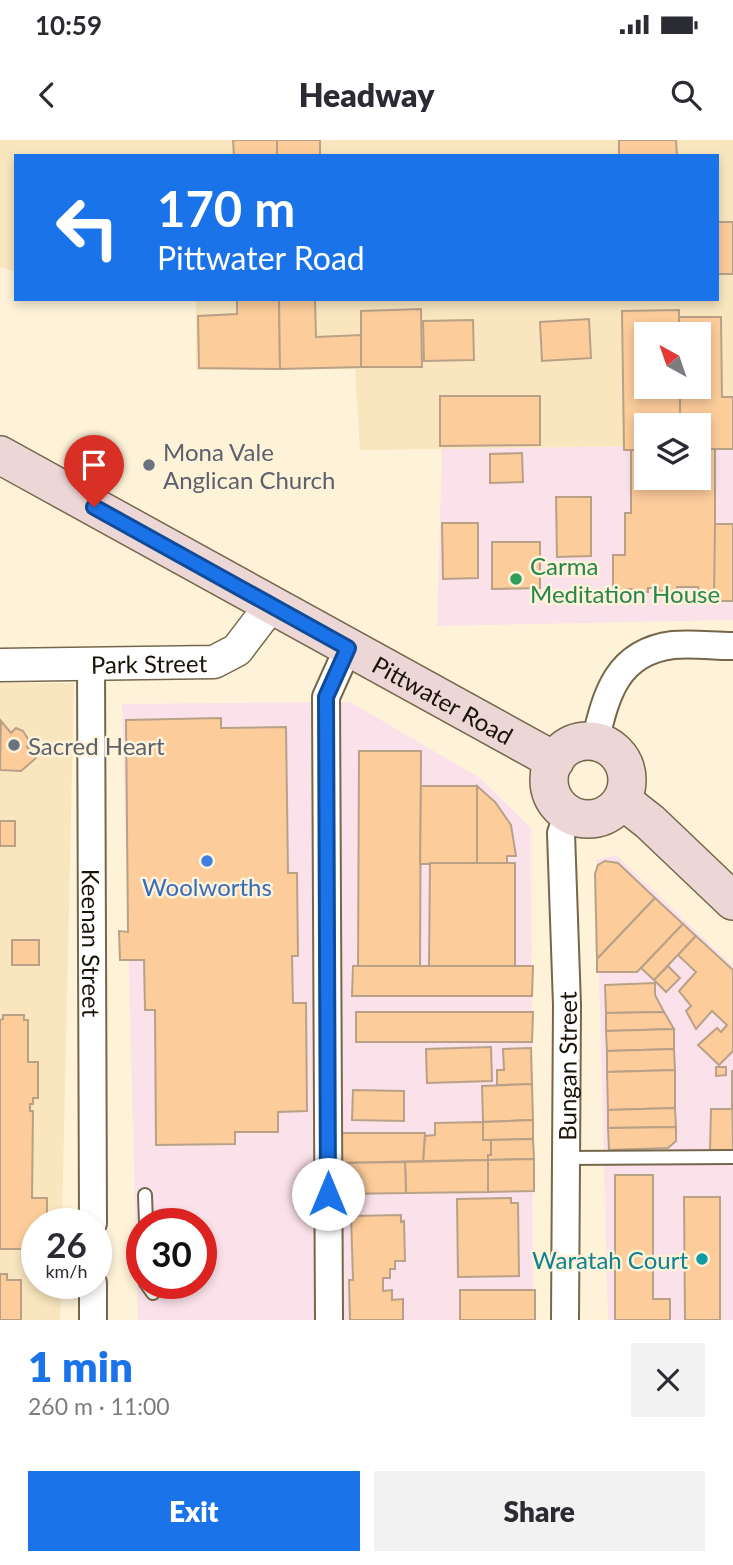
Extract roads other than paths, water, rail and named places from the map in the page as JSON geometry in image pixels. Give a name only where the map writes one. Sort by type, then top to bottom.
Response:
[{"type":"main road","name":"Pittwater Road","points":[[0,455],[555,761]]},
{"type":"main road","points":[[595,742],[607,746],[617,753],[624,764],[627,775],[622,800],[604,816],[592,819],[579,818],[568,813],[552,795],[550,772],[555,761],[572,745],[595,742]]},
{"type":"main road","points":[[622,800],[650,822],[733,901]]},
{"type":"street","name":"Park Street","points":[[0,665],[214,662],[237,650],[272,604]]},
{"type":"street","points":[[595,742],[602,710],[616,677],[632,660],[648,651],[674,645],[733,646]]},
{"type":"street","points":[[329,1320],[326,697],[348,648]]},
{"type":"street","name":"Keenan Street","points":[[91,665],[93,1208]]},
{"type":"street","name":"Bungan Street","points":[[565,1320],[567,1005],[561,833],[568,813]]},
{"type":"street","points":[[93,1299],[93,1320]]},
{"type":"lane","points":[[565,1158],[733,1157]]},
{"type":"lane","points":[[145,1195],[145,1208]]},
{"type":"place","name":"Mona Vale Anglican Church","points":[[149,465]]},
{"type":"place","name":"Carma Meditation House","points":[[516,579]]},
{"type":"place","name":"Sacred Heart","points":[[14,745]]},
{"type":"place","name":"Woolworths","points":[[207,861]]},
{"type":"place","name":"Waratah Court","points":[[702,1259]]}]
